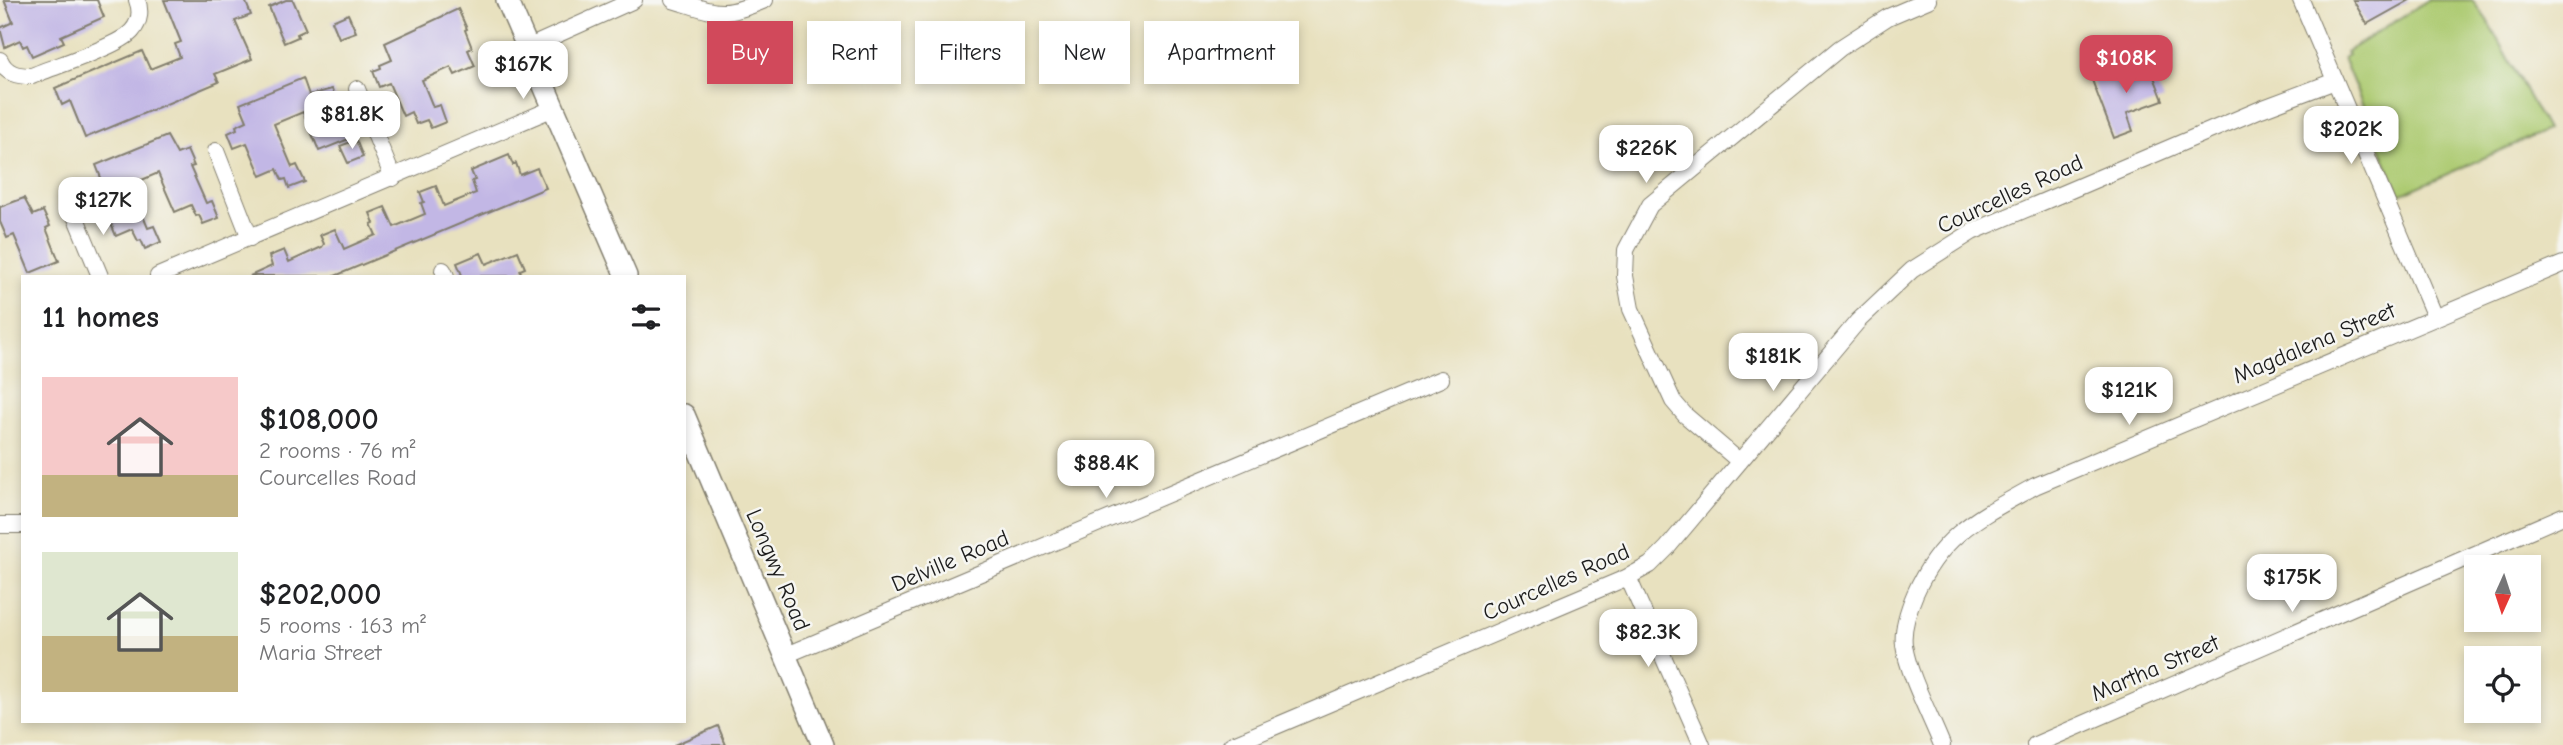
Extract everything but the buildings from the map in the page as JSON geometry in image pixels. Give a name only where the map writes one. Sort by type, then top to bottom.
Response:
[{"type":"street","points":[[0,60],[10,73],[32,75],[118,41],[131,32],[138,20],[140,7],[137,0]]},
{"type":"street","points":[[507,0],[626,275]]},
{"type":"street","points":[[527,48],[634,0]]},
{"type":"street","points":[[673,0],[723,14],[765,0]]},
{"type":"street","points":[[1739,461],[1685,415],[1673,401],[1632,309],[1625,276],[1626,250],[1650,205],[1840,48],[1888,18],[1928,0]]},
{"type":"street","points":[[2301,0],[2435,317]]},
{"type":"street","name":"Courcelles Road","points":[[1231,745],[1628,578],[1650,565],[1858,321],[1913,270],[1944,248],[1985,226],[2261,109],[2335,81]]},
{"type":"street","points":[[357,89],[393,178]]},
{"type":"street","points":[[160,275],[554,108]]},
{"type":"street","points":[[216,151],[250,238]]},
{"type":"street","points":[[73,211],[100,275]]},
{"type":"street","name":"Magdalena Street","points":[[1942,745],[1910,668],[1903,644],[1909,609],[1926,570],[1955,534],[2035,486],[2563,264]]},
{"type":"street","name":"Delville Road","points":[[786,655],[1441,379]]},
{"type":"street","name":"Longwy Road","points":[[686,420],[823,745]]},
{"type":"street","name":"Martha Street","points":[[2035,745],[2563,516]]},
{"type":"street","points":[[0,525],[21,525]]},
{"type":"street","points":[[1628,578],[1703,745]]},
{"type":"green space","points":[[2428,0],[2472,0],[2487,20],[2547,130],[2400,195],[2343,58],[2348,55],[2346,52]]}]
